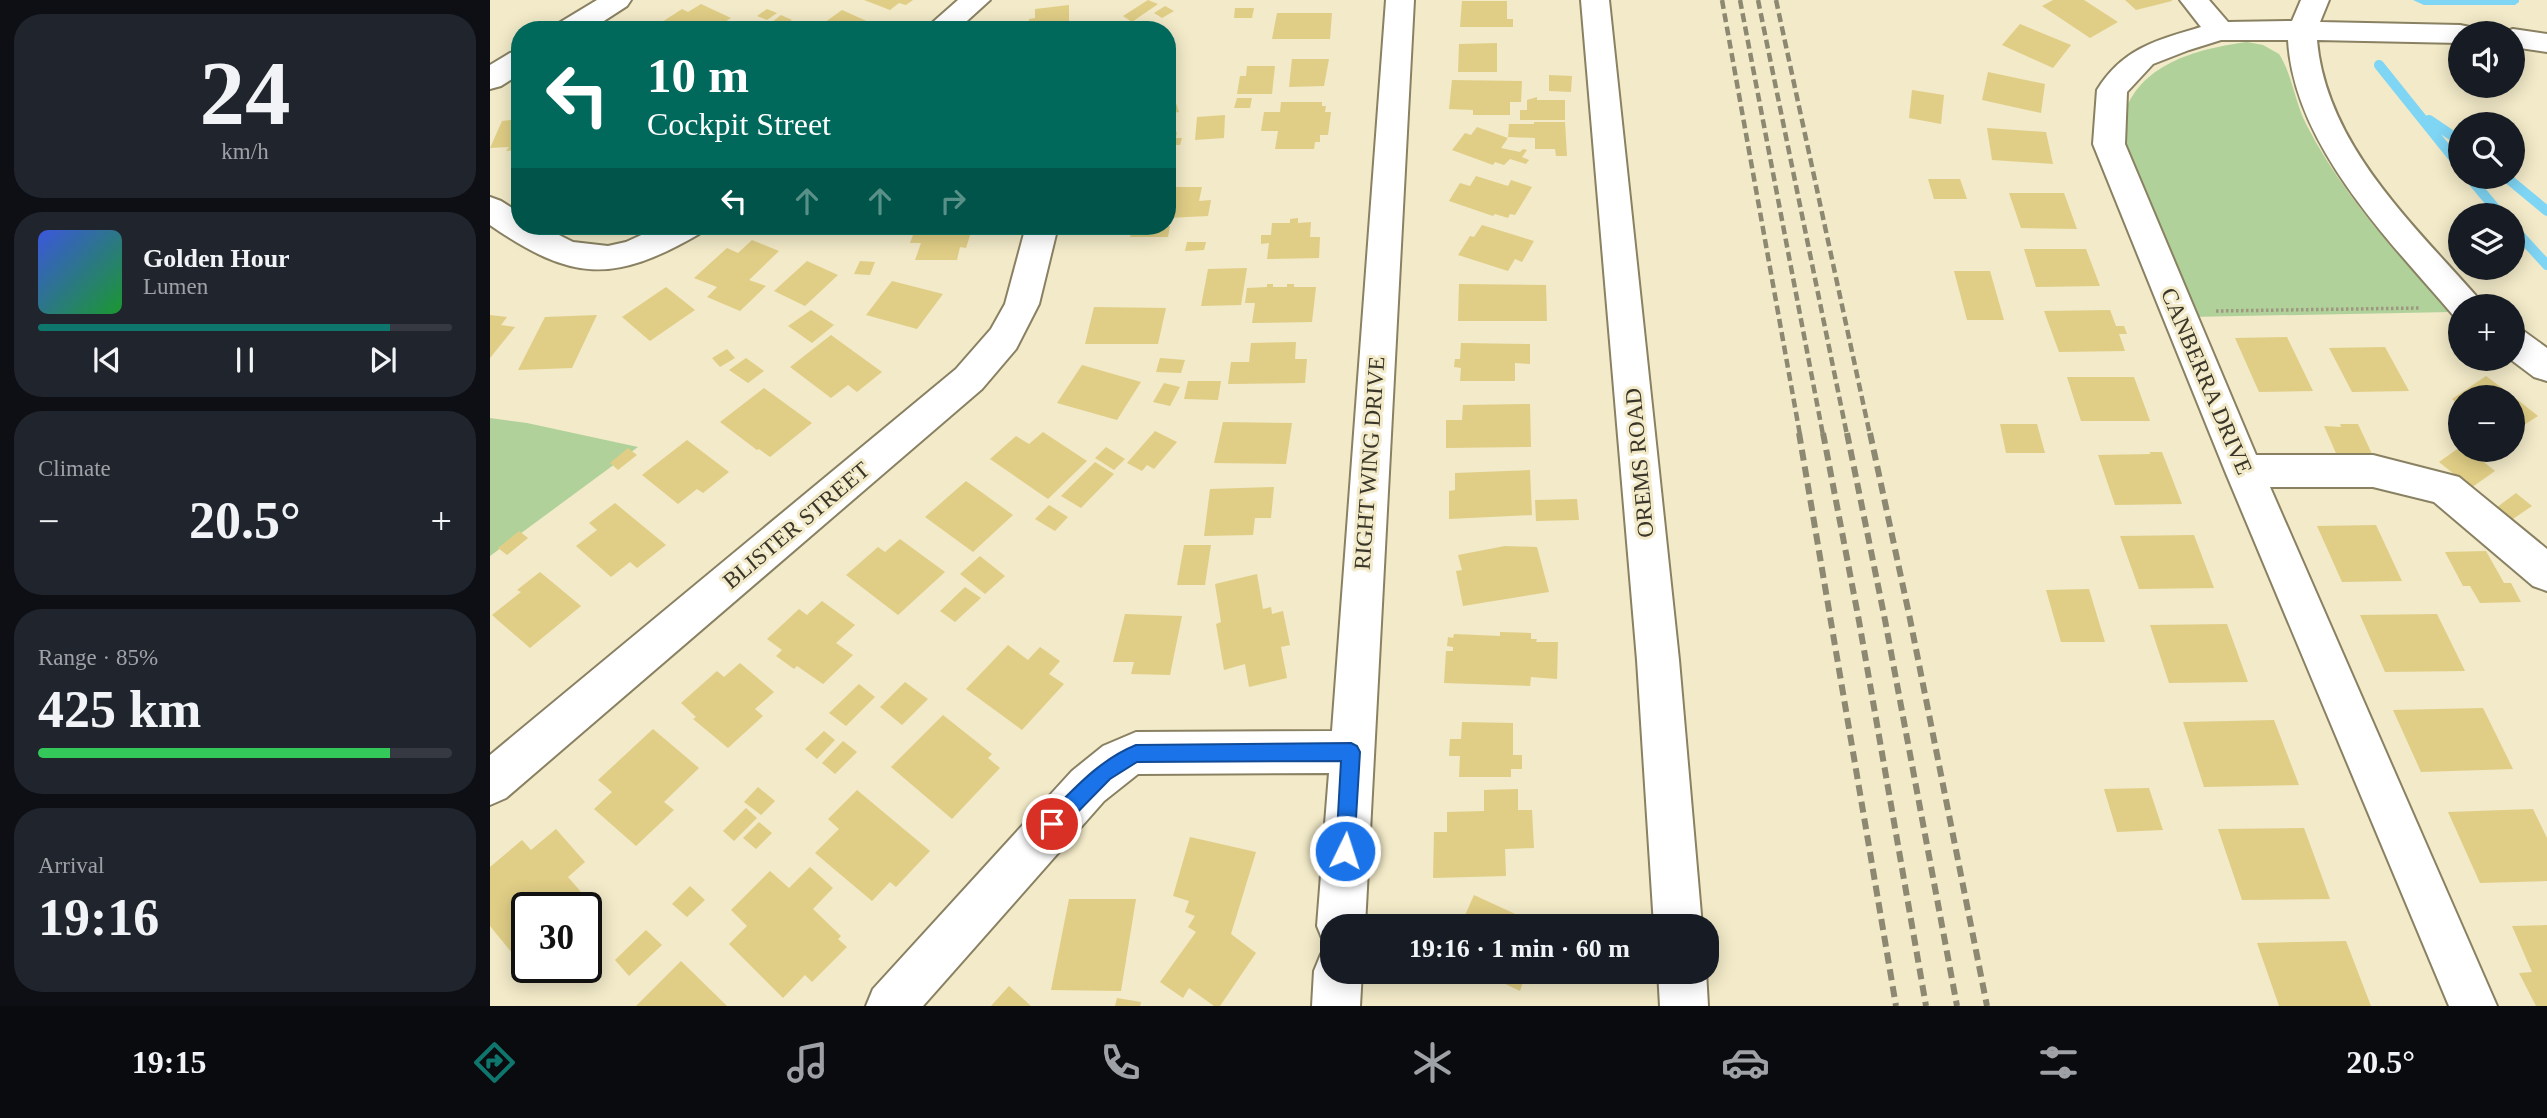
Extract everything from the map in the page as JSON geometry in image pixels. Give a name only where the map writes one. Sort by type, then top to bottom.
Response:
[{"type":"street","points":[[583,21],[617,0]]},
{"type":"street","points":[[949,21],[976,0]]},
{"type":"street","name":"RIGHT WING DRIVE","points":[[1342,914],[1400,0]]},
{"type":"street","name":"OREMS ROAD","points":[[1595,0],[1656,646],[1677,914]]},
{"type":"street","points":[[2194,0],[2220,32]]},
{"type":"street","points":[[2309,16],[2304,60],[2322,120],[2378,206],[2455,294]]},
{"type":"street","name":"CANBERRA DRIVE","points":[[2448,33],[2309,16],[2220,32],[2143,57],[2112,90],[2109,144],[2244,471],[2473,1006]]},
{"type":"street","points":[[2525,40],[2547,43]]},
{"type":"street","points":[[490,79],[511,66]]},
{"type":"street","points":[[490,209],[511,222]]},
{"type":"street","points":[[532,235],[556,250],[585,259],[630,254],[672,235]]},
{"type":"street","name":"BLISTER STREET","points":[[490,783],[969,379],[1004,339],[1022,304],[1040,235]]},
{"type":"street","points":[[2525,351],[2547,367]]},
{"type":"street","points":[[2244,471],[2373,471],[2445,488],[2547,573]]},
{"type":"street","points":[[890,1006],[1070,804],[1118,761],[1136,753],[1157,752],[1351,752]]},
{"type":"street","points":[[1336,1006],[1337,984]]},
{"type":"street","points":[[1683,984],[1684,1006]]},
{"type":"path","points":[[2215,311],[2422,309]]},
{"type":"green space","points":[[2247,42],[2263,45],[2279,54],[2306,124],[2336,175],[2391,246],[2448,309],[2448,312],[2190,317],[2122,139],[2125,112],[2133,95],[2145,81],[2176,60],[2211,48]]},
{"type":"green space","points":[[490,418],[527,423],[638,447],[490,556]]},
{"type":"water","points":[[2413,0],[2519,2],[2515,5],[2424,5]]},
{"type":"building","points":[[864,0],[913,0],[906,5],[899,3],[890,10]]},
{"type":"building","points":[[1148,0],[1158,4],[1133,21],[1123,16]]},
{"type":"building","points":[[2053,0],[2084,0],[2118,22],[2090,38],[2042,6]]},
{"type":"building","points":[[2125,0],[2172,0],[2172,1],[2136,10]]},
{"type":"building","points":[[1462,1],[1507,1],[1507,19],[1513,19],[1513,27],[1460,27]]},
{"type":"building","points":[[701,4],[731,18],[726,21],[664,21],[682,9],[688,12]]},
{"type":"building","points":[[1069,5],[1069,21],[1029,21],[1035,18],[1035,9]]},
{"type":"building","points":[[1165,6],[1174,11],[1162,18],[1154,13]]},
{"type":"building","points":[[1235,8],[1254,8],[1252,18],[1234,18]]},
{"type":"building","points":[[767,9],[777,13],[767,20],[757,16]]},
{"type":"building","points":[[842,10],[867,21],[827,21]]},
{"type":"building","points":[[1277,13],[1332,13],[1330,39],[1272,39]]},
{"type":"building","points":[[781,15],[792,20],[790,21],[773,21]]},
{"type":"building","points":[[2020,24],[2071,45],[2053,68],[2002,45]]},
{"type":"building","points":[[1497,43],[1497,72],[1458,72],[1459,44]]},
{"type":"building","points":[[1292,59],[1329,59],[1324,86],[1289,87]]},
{"type":"building","points":[[1247,66],[1275,66],[1272,94],[1237,94],[1240,76],[1246,76]]},
{"type":"building","points":[[1988,72],[2045,84],[2041,113],[1982,100]]},
{"type":"building","points":[[1549,75],[1572,76],[1571,92],[1549,91]]},
{"type":"building","points":[[1452,80],[1522,81],[1521,102],[1510,102],[1510,115],[1473,115],[1473,110],[1449,109]]},
{"type":"building","points":[[1912,90],[1944,95],[1941,124],[1909,118]]},
{"type":"building","points":[[1537,97],[1537,100],[1565,100],[1565,120],[1520,120],[1520,110],[1527,110],[1527,100]]},
{"type":"building","points":[[1237,98],[1252,98],[1250,108],[1234,108]]},
{"type":"building","points":[[1281,102],[1322,102],[1322,106],[1326,106],[1325,112],[1331,112],[1328,135],[1320,135],[1320,142],[1315,142],[1314,149],[1275,149],[1278,131],[1261,131],[1264,112],[1280,112]]},
{"type":"building","points":[[1225,115],[1224,138],[1195,140],[1197,117]]},
{"type":"building","points":[[511,120],[511,151],[506,151],[509,147],[490,148],[502,121]]},
{"type":"building","points":[[1565,122],[1567,156],[1556,156],[1555,149],[1535,149],[1535,138],[1508,137],[1509,124]]},
{"type":"building","points":[[1477,127],[1508,138],[1501,148],[1520,152],[1527,150],[1522,157],[1529,160],[1526,164],[1510,159],[1504,165],[1495,162],[1493,165],[1452,150],[1465,133],[1471,135]]},
{"type":"building","points":[[1987,128],[2046,132],[2053,164],[1992,160]]},
{"type":"building","points":[[1176,138],[1182,138],[1180,145],[1176,145]]},
{"type":"building","points":[[1476,176],[1508,186],[1511,180],[1532,187],[1515,215],[1510,214],[1508,218],[1495,214],[1493,216],[1449,201],[1460,183],[1470,186]]},
{"type":"building","points":[[1928,179],[1960,179],[1967,199],[1934,199]]},
{"type":"building","points":[[1176,187],[1202,187],[1199,201],[1211,200],[1208,216],[1176,218]]},
{"type":"building","points":[[2009,193],[2064,193],[2077,229],[2021,228]]},
{"type":"building","points":[[1298,218],[1298,223],[1311,222],[1310,237],[1320,237],[1319,258],[1267,259],[1269,243],[1261,244],[1261,235],[1271,235],[1272,223],[1290,223],[1290,219]]},
{"type":"building","points":[[1482,225],[1534,241],[1522,262],[1515,259],[1508,271],[1458,255],[1470,236],[1474,237]]},
{"type":"building","points":[[913,235],[970,235],[966,248],[960,247],[957,260],[915,260],[921,243],[910,243]]},
{"type":"building","points":[[1131,235],[1168,235],[1168,237]]},
{"type":"building","points":[[752,240],[779,251],[749,280],[766,286],[740,311],[707,297],[717,287],[694,278],[727,248],[738,253]]},
{"type":"building","points":[[1187,242],[1206,242],[1204,250],[1185,251]]},
{"type":"building","points":[[2024,249],[2086,249],[2100,286],[2036,287]]},
{"type":"building","points":[[807,261],[838,275],[805,306],[774,291]]},
{"type":"building","points":[[860,261],[875,262],[870,275],[854,274]]},
{"type":"building","points":[[1247,268],[1241,305],[1201,306],[1208,269]]},
{"type":"building","points":[[1954,271],[1990,271],[2004,320],[1967,320]]},
{"type":"building","points":[[892,281],[943,294],[917,329],[866,315]]},
{"type":"building","points":[[1267,284],[1273,284],[1273,287],[1294,284],[1294,287],[1316,287],[1312,322],[1252,323],[1255,303],[1245,303],[1247,288],[1267,287]]},
{"type":"building","points":[[1459,284],[1546,285],[1547,321],[1458,321]]},
{"type":"building","points":[[666,287],[695,310],[650,341],[622,317]]},
{"type":"building","points":[[1094,307],[1166,308],[1158,344],[1085,344]]},
{"type":"building","points":[[811,310],[834,325],[812,343],[788,326]]},
{"type":"building","points":[[2110,310],[2116,326],[2124,326],[2127,334],[2119,334],[2125,351],[2059,352],[2044,311]]},
{"type":"building","points":[[490,315],[507,317],[501,325],[515,327],[490,358]]},
{"type":"building","points":[[597,315],[572,368],[518,370],[545,317]]},
{"type":"building","points":[[831,335],[882,372],[857,392],[848,385],[831,398],[790,367]]},
{"type":"building","points":[[2287,337],[2313,391],[2259,392],[2235,338]]},
{"type":"building","points":[[1296,342],[1295,359],[1307,359],[1305,383],[1228,384],[1231,362],[1249,362],[1251,343]]},
{"type":"building","points":[[1461,343],[1530,344],[1530,364],[1515,363],[1515,381],[1460,381],[1461,368],[1454,367],[1455,359],[1460,359]]},
{"type":"building","points":[[2385,347],[2409,391],[2352,392],[2329,348]]},
{"type":"building","points":[[727,349],[735,358],[720,367],[712,358]]},
{"type":"building","points":[[746,358],[764,371],[748,383],[729,370]]},
{"type":"building","points":[[1160,358],[1185,360],[1181,373],[1156,372]]},
{"type":"building","points":[[1082,365],[1141,382],[1117,420],[1057,403]]},
{"type":"building","points":[[2486,376],[2498,385],[2473,385]]},
{"type":"building","points":[[2067,377],[2134,377],[2150,421],[2081,421]]},
{"type":"building","points":[[1188,381],[1221,381],[1218,400],[1184,399]]},
{"type":"building","points":[[1164,383],[1180,387],[1170,406],[1153,402]]},
{"type":"building","points":[[764,388],[812,423],[770,457],[720,422]]},
{"type":"building","points":[[1530,404],[1531,447],[1446,448],[1446,420],[1462,420],[1463,405]]},
{"type":"building","points":[[2525,406],[2538,416],[2525,424]]},
{"type":"building","points":[[1223,422],[1292,423],[1286,464],[1214,463]]},
{"type":"building","points":[[2000,424],[2037,424],[2045,453],[2006,453]]},
{"type":"building","points":[[2340,424],[2358,424],[2373,456],[2339,460],[2324,426],[2341,427]]},
{"type":"building","points":[[1155,431],[1177,442],[1154,469],[1147,465],[1142,471],[1127,463]]},
{"type":"building","points":[[1043,432],[1087,461],[1048,499],[990,459],[1016,436],[1029,444]]},
{"type":"building","points":[[687,440],[729,472],[703,493],[697,489],[678,504],[642,475]]},
{"type":"building","points":[[1106,447],[1125,459],[1114,470],[1095,458]]},
{"type":"building","points":[[628,448],[637,455],[618,470],[610,463]]},
{"type":"building","points":[[2149,452],[2162,452],[2182,504],[2115,505],[2098,455],[2151,454]]},
{"type":"building","points":[[2448,456],[2448,462],[2484,462],[2495,471],[2471,488],[2439,462]]},
{"type":"building","points":[[1095,462],[1114,474],[1081,508],[1061,496]]},
{"type":"building","points":[[1530,470],[1532,515],[1449,519],[1449,491],[1455,490],[1455,473]]},
{"type":"building","points":[[966,481],[1013,515],[973,552],[925,517]]},
{"type":"building","points":[[1274,487],[1271,518],[1255,518],[1253,535],[1204,536],[1210,489]]},
{"type":"building","points":[[2516,493],[2532,506],[2507,523],[2492,511]]},
{"type":"building","points":[[1577,499],[1579,520],[1536,521],[1535,500]]},
{"type":"building","points":[[615,503],[666,545],[637,568],[630,562],[611,577],[576,546],[597,530],[589,523]]},
{"type":"building","points":[[1049,505],[1068,517],[1055,531],[1035,519]]},
{"type":"building","points":[[2376,525],[2402,581],[2342,582],[2317,526]]},
{"type":"building","points":[[519,531],[528,538],[507,555],[498,548]]},
{"type":"building","points":[[2194,535],[2214,588],[2139,589],[2120,536]]},
{"type":"building","points":[[900,539],[945,572],[898,615],[846,575],[878,547],[885,552]]},
{"type":"building","points":[[1184,545],[1211,545],[1205,585],[1177,585]]},
{"type":"building","points":[[1505,546],[1537,547],[1549,592],[1463,606],[1456,571],[1462,570],[1458,555]]},
{"type":"building","points":[[2486,551],[2504,583],[2511,583],[2521,602],[2480,603],[2470,586],[2463,586],[2445,552]]},
{"type":"building","points":[[980,556],[1005,576],[985,594],[960,574]]},
{"type":"building","points":[[540,572],[581,606],[530,648],[492,615],[521,592],[517,590]]},
{"type":"building","points":[[1257,574],[1263,609],[1271,607],[1272,614],[1283,611],[1290,645],[1281,647],[1287,678],[1249,687],[1245,664],[1224,670],[1216,624],[1221,622],[1215,584]]},
{"type":"building","points":[[965,587],[981,598],[955,622],[940,611]]},
{"type":"building","points":[[2089,589],[2105,642],[2061,642],[2046,590]]},
{"type":"building","points":[[822,601],[855,625],[836,643],[853,655],[823,684],[797,666],[794,669],[776,656],[782,650],[767,639],[799,609],[807,615]]},
{"type":"building","points":[[1125,614],[1182,616],[1170,675],[1131,674],[1134,662],[1113,662]]},
{"type":"building","points":[[2437,614],[2465,671],[2385,672],[2360,615]]},
{"type":"building","points":[[2227,624],[2248,682],[2169,683],[2150,625]]},
{"type":"building","points":[[1500,632],[1531,633],[1531,639],[1537,639],[1536,642],[1558,642],[1557,679],[1531,677],[1530,686],[1444,683],[1446,651],[1453,651],[1453,647],[1447,646],[1448,637],[1453,638],[1454,634],[1500,636]]},
{"type":"building","points":[[1008,645],[1028,660],[1040,647],[1060,661],[1049,674],[1064,684],[1022,730],[966,689]]},
{"type":"building","points":[[740,663],[774,692],[755,709],[763,716],[728,748],[693,719],[696,717],[681,703],[717,671],[724,677]]},
{"type":"building","points":[[905,682],[928,699],[902,725],[880,707]]},
{"type":"building","points":[[859,684],[875,697],[846,726],[829,713]]},
{"type":"building","points":[[2483,708],[2513,769],[2421,772],[2393,710]]},
{"type":"building","points":[[943,715],[992,754],[988,758],[1000,768],[952,819],[891,767]]},
{"type":"building","points":[[2274,720],[2299,785],[2204,787],[2183,722]]},
{"type":"building","points":[[1462,722],[1513,723],[1513,755],[1522,755],[1522,769],[1511,769],[1511,777],[1459,777],[1460,756],[1449,756],[1450,739],[1461,739]]},
{"type":"building","points":[[653,729],[699,768],[664,802],[674,810],[636,846],[594,809],[612,792],[598,780]]},
{"type":"building","points":[[824,731],[835,740],[817,759],[805,749]]},
{"type":"building","points":[[843,741],[857,752],[835,774],[822,763]]},
{"type":"building","points":[[758,787],[775,801],[761,815],[744,802]]},
{"type":"building","points":[[2149,788],[2163,830],[2117,832],[2104,789]]},
{"type":"building","points":[[1518,789],[1518,810],[1532,810],[1534,848],[1505,849],[1506,876],[1433,878],[1434,832],[1447,832],[1447,812],[1484,811],[1484,790]]},
{"type":"building","points":[[857,790],[930,851],[896,887],[890,882],[872,901],[815,853],[839,829],[828,819]]},
{"type":"building","points":[[746,808],[757,818],[734,841],[723,831]]},
{"type":"building","points":[[2533,809],[2547,838],[2547,881],[2480,883],[2448,812]]},
{"type":"building","points":[[759,822],[772,833],[756,849],[743,838]]},
{"type":"building","points":[[2304,828],[2330,899],[2242,900],[2218,829]]},
{"type":"building","points":[[556,829],[585,862],[568,877],[581,892],[511,892],[511,952],[490,926],[490,867],[522,840],[531,850]]},
{"type":"building","points":[[1190,837],[1256,852],[1231,934],[1256,953],[1220,1006],[1214,1006],[1189,988],[1183,998],[1160,982],[1196,932],[1188,927],[1195,916],[1185,912],[1189,901],[1173,896]]},
{"type":"building","points":[[810,867],[833,888],[813,909],[841,936],[838,939],[847,947],[812,982],[805,975],[783,998],[729,944],[747,926],[731,910],[770,871],[789,888]]},
{"type":"building","points":[[690,886],[705,900],[687,917],[672,904]]},
{"type":"building","points":[[1474,895],[1515,914],[1466,914]]},
{"type":"building","points":[[1069,899],[1136,899],[1121,991],[1051,990]]},
{"type":"building","points":[[2547,925],[2547,1006],[2536,1006],[2519,973],[2532,972],[2512,926]]},
{"type":"building","points":[[646,930],[662,945],[629,976],[615,960]]},
{"type":"building","points":[[2346,941],[2371,1006],[2279,1006],[2257,943]]},
{"type":"building","points":[[681,961],[727,1006],[636,1006]]},
{"type":"building","points":[[1505,984],[1522,984],[1520,991]]},
{"type":"building","points":[[1009,986],[1031,1006],[991,1006]]},
{"type":"building","points":[[1117,998],[1141,1002],[1140,1006],[1115,1006]]},
{"type":"waterway","points":[[2379,65],[2448,151]]},
{"type":"waterway","points":[[2429,120],[2448,133]]},
{"type":"waterway","points":[[2479,189],[2491,203]]},
{"type":"waterway","points":[[2520,189],[2547,211]]},
{"type":"waterway","points":[[2525,241],[2547,265]]},
{"type":"railway","points":[[1722,0],[1800,435]]},
{"type":"railway","points":[[1740,0],[1823,435]]},
{"type":"railway","points":[[1758,0],[1847,435]]},
{"type":"railway","points":[[1776,0],[1870,435]]},
{"type":"railway","points":[[1799,433],[1896,1006]]},
{"type":"railway","points":[[1823,433],[1859,621],[1926,1006]]},
{"type":"railway","points":[[1847,433],[1957,1006]]},
{"type":"railway","points":[[1870,433],[1987,1006]]},
{"type":"route","points":[[1052,824],[1104,772],[1118,761],[1136,753],[1351,752],[1345,851]]}]
